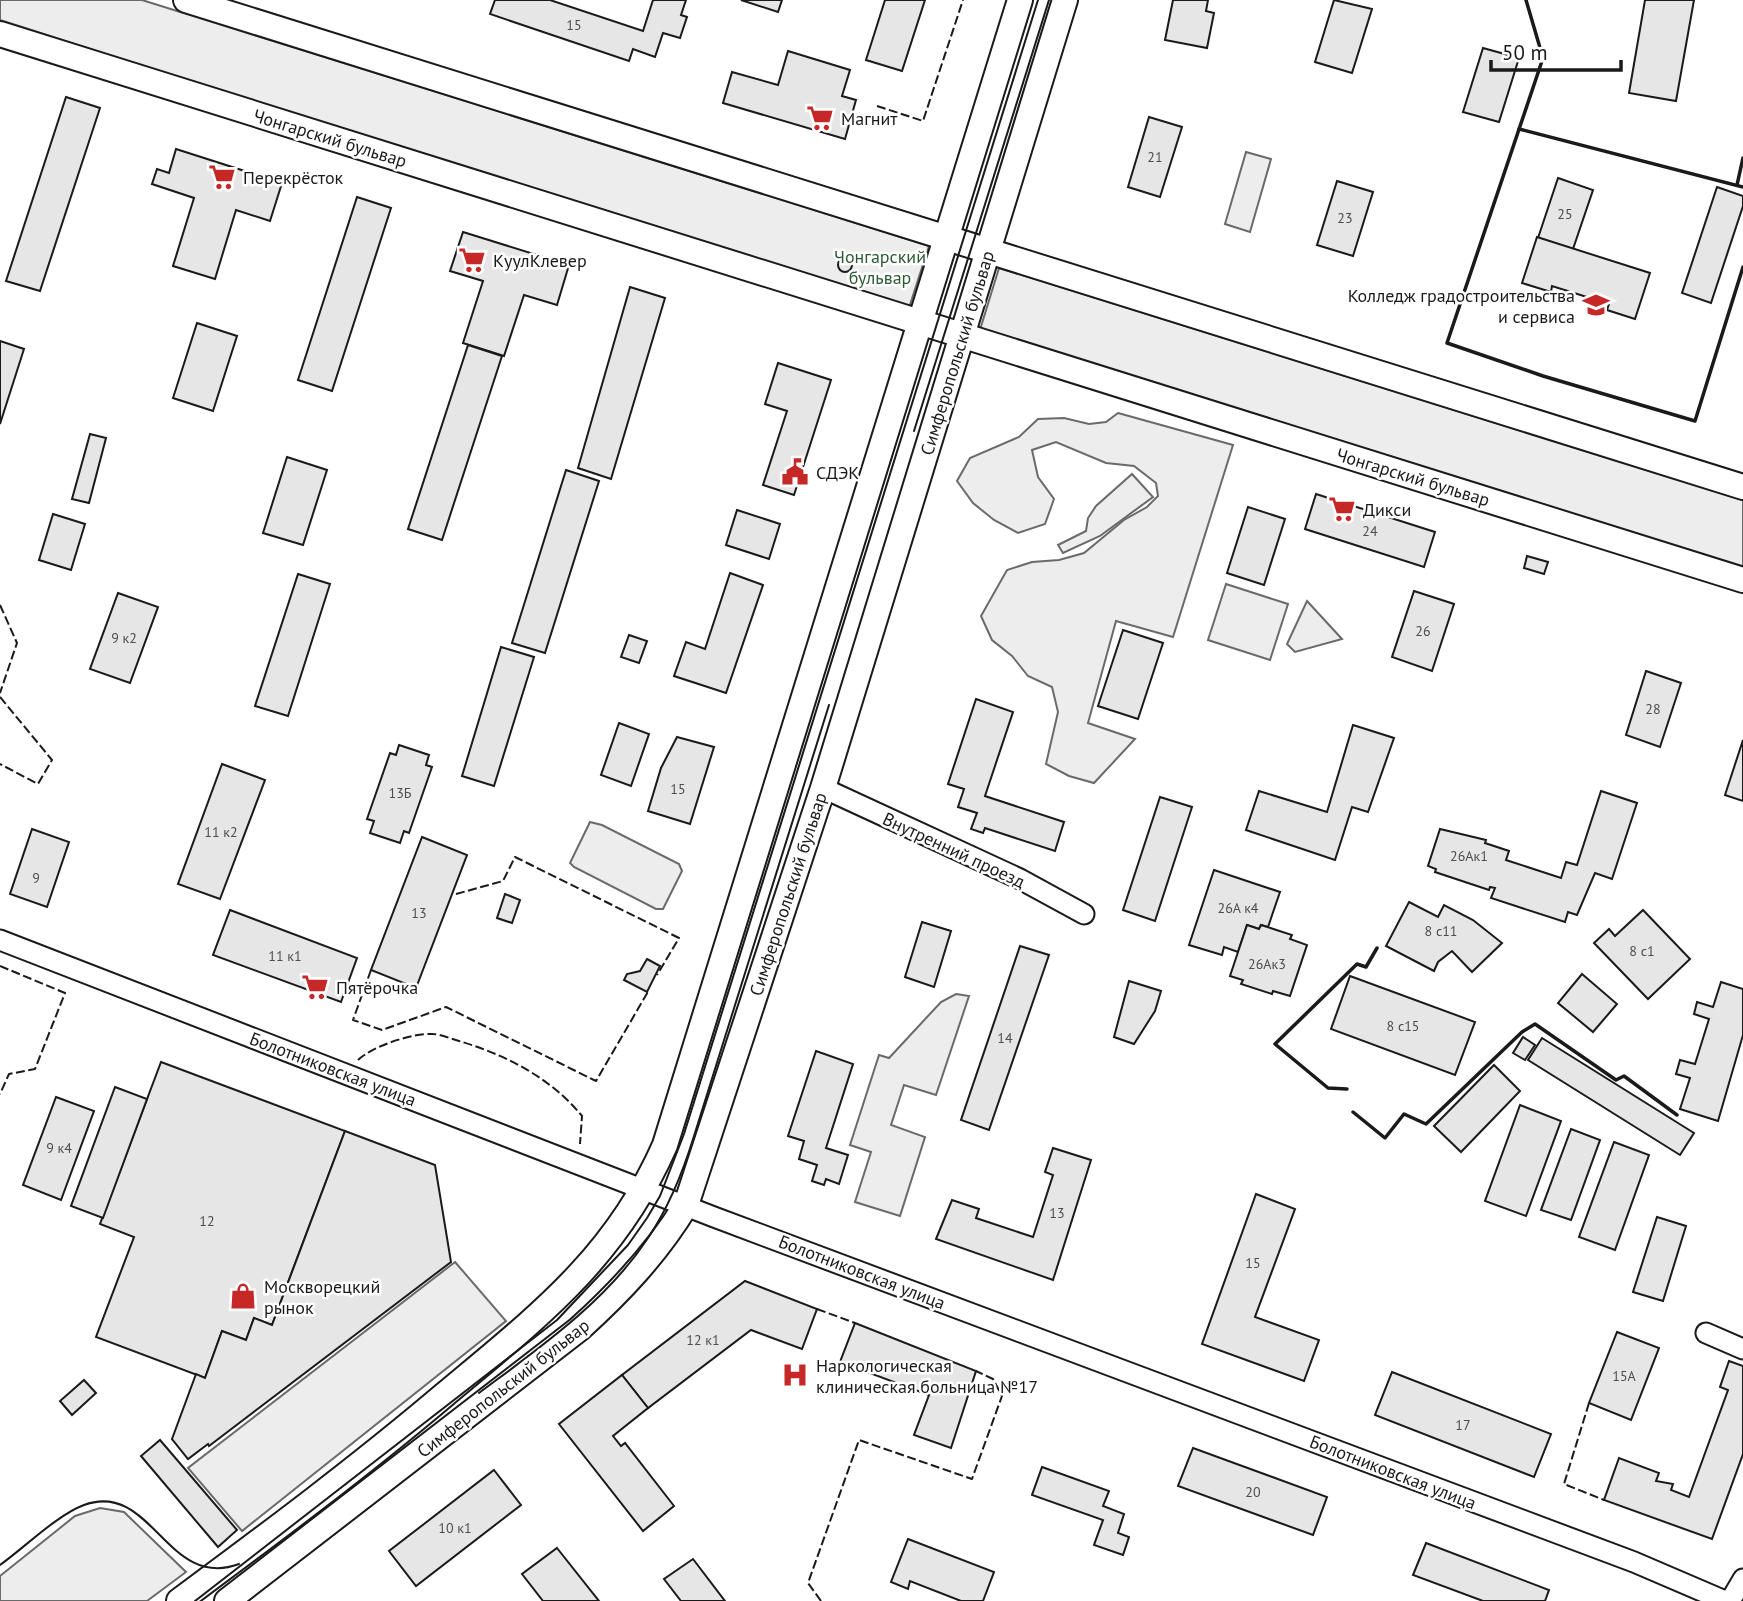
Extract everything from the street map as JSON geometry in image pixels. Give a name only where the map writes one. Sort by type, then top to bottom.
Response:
[{"type":"main road","points":[[187,0],[1743,486]]},
{"type":"main road","name":"Симферопольский бульвар","points":[[179,1601],[400,1433],[525,1328],[597,1257],[645,1190],[666,1145],[1020,0]]},
{"type":"main road","name":"Симферопольский бульвар","points":[[227,1601],[579,1329],[622,1289],[668,1234],[686,1205],[822,788],[1065,0]]},
{"type":"main road","name":"Чонгарский бульвар","points":[[0,34],[1743,580]]},
{"type":"street","name":"Внутренний проезд","points":[[822,788],[1020,879],[1084,914]]},
{"type":"street","name":"Болотниковская улица","points":[[0,940],[645,1190],[1634,1562],[1727,1601]]},
{"type":"street","points":[[1706,1333],[1743,1349]]},
{"type":"street","points":[[1727,1601],[1743,1579]]},
{"type":"shaded area","name":"Чонгарский бульвар","points":[[0,0],[142,0],[929,246],[908,311],[0,20]]},
{"type":"shaded area","points":[[1246,152],[1271,159],[1250,232],[1225,224]]},
{"type":"shaded area","points":[[999,268],[1743,500],[1743,573],[979,333]]},
{"type":"shaded area","points":[[1118,413],[1233,445],[1173,637],[1116,621],[1088,723],[1135,739],[1094,783],[1069,776],[1046,764],[1058,712],[1052,687],[1028,676],[1012,656],[992,640],[981,616],[1007,570],[1032,562],[1059,560],[1084,553],[1124,520],[1147,507],[1158,496],[1156,483],[1134,466],[1106,463],[1056,442],[1032,450],[1038,477],[1054,499],[1045,524],[1018,533],[994,520],[973,503],[957,481],[970,458],[1019,437],[1038,419],[1064,418],[1089,424],[1106,422]]},
{"type":"shaded area","points":[[1132,474],[1153,497],[1100,536],[1063,553],[1058,545],[1086,531],[1088,518],[1096,506]]},
{"type":"shaded area","points":[[1226,584],[1288,604],[1270,660],[1208,640]]},
{"type":"shaded area","points":[[1307,601],[1342,639],[1295,652],[1287,644]]},
{"type":"shaded area","points":[[590,822],[602,825],[679,864],[682,871],[663,909],[656,909],[570,863]]},
{"type":"shaded area","points":[[956,994],[969,996],[936,1095],[904,1085],[891,1125],[925,1137],[900,1216],[855,1202],[871,1152],[850,1145],[879,1055],[889,1058],[941,1002]]},
{"type":"shaded area","points":[[455,1262],[506,1321],[242,1531],[188,1468]]},
{"type":"shaded area","points":[[100,1508],[124,1512],[186,1572],[147,1601],[0,1601],[0,1576],[75,1516]]},
{"type":"building","points":[[495,0],[550,0],[643,31],[653,0],[686,0],[681,15],[687,17],[680,38],[663,33],[655,57],[633,49],[629,61],[490,14]]},
{"type":"building","points":[[741,0],[782,0],[778,12]]},
{"type":"building","points":[[885,0],[925,0],[902,71],[866,60]]},
{"type":"building","points":[[1173,0],[1208,0],[1206,11],[1214,13],[1207,48],[1165,40]]},
{"type":"building","points":[[1334,0],[1372,9],[1352,73],[1315,62]]},
{"type":"building","points":[[1645,0],[1694,0],[1676,101],[1629,93]]},
{"type":"building","points":[[1483,48],[1519,58],[1499,122],[1463,112]]},
{"type":"building","points":[[788,51],[850,70],[842,96],[856,100],[845,139],[723,103],[732,72],[778,85]]},
{"type":"building","points":[[66,97],[100,108],[40,291],[6,281]]},
{"type":"building","points":[[1149,117],[1182,127],[1160,197],[1128,187]]},
{"type":"building","points":[[176,149],[282,183],[270,221],[236,210],[215,279],[173,266],[194,198],[152,184],[157,169],[169,173]]},
{"type":"building","points":[[1558,178],[1593,190],[1573,249],[1538,238]]},
{"type":"building","points":[[1337,181],[1373,192],[1353,256],[1317,245]]},
{"type":"building","points":[[1717,187],[1743,196],[1743,206],[1711,303],[1682,293]]},
{"type":"building","points":[[357,197],[391,208],[332,391],[298,380]]},
{"type":"building","points":[[463,232],[569,265],[557,305],[524,295],[504,356],[463,343],[483,281],[450,271]]},
{"type":"building","points":[[1537,237],[1650,273],[1635,319],[1607,310],[1609,304],[1552,286],[1551,292],[1522,283]]},
{"type":"building","points":[[845,258],[850,260],[850,270],[845,272],[840,270],[838,265],[840,260]]},
{"type":"building","points":[[630,287],[665,298],[611,479],[578,468]]},
{"type":"building","points":[[197,323],[237,336],[213,411],[173,398]]},
{"type":"building","points":[[0,341],[24,349],[0,424]]},
{"type":"building","points":[[468,345],[502,356],[442,540],[408,529]]},
{"type":"building","points":[[778,363],[831,380],[794,495],[763,485],[787,411],[765,404]]},
{"type":"building","points":[[90,434],[106,438],[89,503],[72,499]]},
{"type":"building","points":[[287,457],[327,470],[303,545],[263,533]]},
{"type":"building","points":[[566,470],[599,481],[545,653],[512,643]]},
{"type":"building","points":[[1316,494],[1435,532],[1424,567],[1305,529]]},
{"type":"building","points":[[1248,507],[1285,519],[1264,585],[1227,573]]},
{"type":"building","points":[[737,510],[780,524],[769,559],[726,545]]},
{"type":"building","points":[[53,514],[85,524],[71,570],[39,560]]},
{"type":"building","points":[[1527,556],[1548,562],[1544,574],[1524,568]]},
{"type":"building","points":[[730,573],[763,585],[726,693],[674,676],[686,642],[705,649]]},
{"type":"building","points":[[298,574],[330,584],[288,716],[255,706]]},
{"type":"building","points":[[1414,591],[1454,604],[1432,671],[1392,657]]},
{"type":"building","points":[[118,593],[158,607],[130,683],[90,669]]},
{"type":"building","points":[[1123,630],[1163,643],[1138,719],[1098,706]]},
{"type":"building","points":[[629,635],[647,641],[639,663],[621,657]]},
{"type":"building","points":[[501,647],[534,657],[494,786],[462,776]]},
{"type":"building","points":[[1646,671],[1681,683],[1660,747],[1626,735]]},
{"type":"building","points":[[976,699],[1013,712],[985,796],[1064,822],[1055,851],[985,828],[983,833],[971,829],[977,813],[958,807],[964,789],[948,784]]},
{"type":"building","points":[[619,723],[649,734],[631,786],[601,775]]},
{"type":"building","points":[[1353,725],[1394,738],[1368,812],[1352,807],[1335,860],[1246,830],[1259,791],[1327,812]]},
{"type":"building","points":[[677,737],[714,747],[690,824],[648,811],[661,768]]},
{"type":"building","points":[[1743,740],[1743,801],[1725,795]]},
{"type":"building","points":[[399,745],[429,755],[426,765],[432,767],[409,833],[404,831],[400,843],[370,833],[374,821],[367,819],[390,753],[396,755]]},
{"type":"building","points":[[222,764],[265,780],[220,899],[178,884]]},
{"type":"building","points":[[1601,791],[1637,803],[1612,879],[1595,873],[1577,915],[1568,912],[1565,922],[1491,898],[1495,888],[1490,887],[1489,890],[1435,872],[1436,869],[1428,866],[1440,829],[1486,840],[1485,843],[1509,851],[1506,860],[1561,878],[1566,862],[1577,865]]},
{"type":"building","points":[[1160,797],[1192,807],[1155,921],[1123,910]]},
{"type":"building","points":[[32,829],[69,842],[47,907],[10,894]]},
{"type":"building","points":[[422,837],[467,855],[416,988],[371,970]]},
{"type":"building","points":[[1214,870],[1280,892],[1268,927],[1261,925],[1259,929],[1247,925],[1238,952],[1224,947],[1222,955],[1189,945]]},
{"type":"building","points":[[505,894],[520,900],[512,923],[497,918]]},
{"type":"building","points":[[1409,902],[1438,917],[1444,905],[1473,920],[1502,943],[1472,972],[1452,951],[1438,962],[1434,971],[1386,946]]},
{"type":"building","points":[[230,910],[357,958],[341,1002],[213,955]]},
{"type":"building","points":[[1643,910],[1690,959],[1648,999],[1594,943],[1609,929],[1615,936]]},
{"type":"building","points":[[922,922],[951,931],[934,987],[905,977]]},
{"type":"building","points":[[1247,925],[1259,929],[1261,925],[1292,935],[1290,939],[1307,945],[1290,996],[1273,991],[1272,994],[1241,984],[1243,980],[1230,976]]},
{"type":"building","points":[[1020,946],[1049,955],[989,1130],[961,1120]]},
{"type":"building","points":[[647,959],[660,966],[647,992],[624,980],[627,974],[640,971]]},
{"type":"building","points":[[1582,974],[1617,1004],[1593,1032],[1558,1003]]},
{"type":"building","points":[[1350,976],[1475,1022],[1455,1075],[1331,1029]]},
{"type":"building","points":[[1129,981],[1161,991],[1155,1011],[1134,1044],[1114,1037]]},
{"type":"building","points":[[1721,982],[1743,989],[1743,1035],[1718,1121],[1680,1109],[1690,1078],[1676,1074],[1680,1060],[1695,1064],[1709,1019],[1694,1014],[1697,1002],[1713,1007]]},
{"type":"building","points":[[1523,1037],[1535,1045],[1525,1060],[1513,1053]]},
{"type":"building","points":[[1542,1038],[1694,1133],[1680,1155],[1528,1060]]},
{"type":"building","points":[[816,1051],[853,1064],[826,1148],[848,1155],[839,1184],[826,1179],[824,1185],[812,1181],[817,1165],[799,1159],[804,1141],[788,1136]]},
{"type":"building","points":[[161,1062],[345,1131],[272,1325],[254,1318],[246,1340],[222,1331],[205,1378],[96,1337],[134,1237],[100,1224]]},
{"type":"building","points":[[1494,1065],[1520,1091],[1461,1152],[1434,1126]]},
{"type":"building","points":[[115,1087],[147,1099],[103,1218],[71,1206]]},
{"type":"building","points":[[56,1097],[94,1111],[61,1200],[23,1185]]},
{"type":"building","points":[[1520,1105],[1561,1121],[1526,1216],[1485,1201]]},
{"type":"building","points":[[1571,1129],[1600,1140],[1571,1220],[1541,1210]]},
{"type":"building","points":[[345,1131],[435,1165],[451,1262],[209,1446],[208,1444],[188,1459],[172,1439],[196,1374],[205,1378],[222,1331],[246,1340],[254,1318],[272,1325]]},
{"type":"building","points":[[1614,1142],[1649,1155],[1615,1250],[1579,1237]]},
{"type":"building","points":[[1053,1148],[1091,1160],[1053,1280],[936,1239],[952,1200],[979,1209],[976,1218],[1033,1237],[1053,1175],[1045,1172]]},
{"type":"building","points":[[1256,1194],[1295,1209],[1255,1317],[1319,1340],[1304,1381],[1202,1344]]},
{"type":"building","points":[[1657,1217],[1686,1226],[1663,1301],[1633,1292]]},
{"type":"building","points":[[745,1281],[817,1309],[802,1349],[751,1330],[648,1408],[622,1375]]},
{"type":"building","points":[[855,1323],[976,1371],[951,1448],[914,1435],[929,1395],[840,1362]]},
{"type":"building","points":[[1617,1332],[1659,1348],[1631,1420],[1589,1403]]},
{"type":"building","points":[[1729,1361],[1743,1366],[1743,1454],[1712,1539],[1604,1500],[1619,1458],[1659,1473],[1656,1481],[1673,1484],[1671,1490],[1689,1497],[1728,1390],[1720,1387]]},
{"type":"building","points":[[1392,1372],[1551,1434],[1534,1477],[1375,1415]]},
{"type":"building","points":[[622,1375],[648,1408],[613,1436],[621,1446],[625,1443],[674,1506],[643,1531],[559,1424]]},
{"type":"building","points":[[84,1380],[96,1393],[72,1415],[60,1401]]},
{"type":"building","points":[[160,1440],[237,1530],[218,1547],[141,1456]]},
{"type":"building","points":[[1193,1448],[1327,1497],[1313,1535],[1178,1486]]},
{"type":"building","points":[[1042,1467],[1109,1491],[1103,1506],[1124,1514],[1118,1533],[1129,1537],[1123,1555],[1094,1545],[1103,1520],[1032,1495]]},
{"type":"building","points":[[494,1470],[521,1505],[416,1586],[389,1551]]},
{"type":"building","points":[[908,1539],[994,1572],[983,1601],[961,1601],[910,1581],[908,1589],[891,1582]]},
{"type":"building","points":[[1426,1543],[1549,1590],[1545,1601],[1483,1601],[1413,1575]]},
{"type":"building","points":[[557,1548],[599,1601],[543,1601],[522,1574]]},
{"type":"building","points":[[693,1559],[725,1601],[681,1601],[664,1579]]},
{"type":"tram line","points":[[195,1601],[557,1320],[628,1245],[660,1196],[684,1134],[1038,0]]},
{"type":"tram line","points":[[914,431],[1049,0]]},
{"type":"tram line","points":[[479,1393],[570,1323],[612,1283],[648,1238],[669,1202],[690,1149],[829,705]]},
{"type":"tram line","points":[[0,1565],[74,1510],[84,1505],[107,1501],[127,1507],[176,1551],[194,1563],[214,1568],[239,1564]]},
{"type":"fence","points":[[877,106],[923,121],[963,0]]},
{"type":"fence","points":[[0,605],[17,643],[0,693]]},
{"type":"fence","points":[[0,697],[52,760],[38,784],[0,764]]},
{"type":"fence","points":[[456,894],[503,881],[515,857],[679,938],[657,975]]},
{"type":"fence","points":[[0,966],[65,993],[35,1069],[9,1074],[0,1094]]},
{"type":"fence","points":[[371,970],[353,1020],[382,1030],[446,1007],[596,1081],[649,990]]},
{"type":"fence","points":[[358,1060],[383,1045],[424,1034],[439,1035],[494,1053],[542,1079],[570,1102],[582,1116],[580,1144]]},
{"type":"fence","points":[[817,1309],[855,1323]]},
{"type":"fence","points":[[821,1601],[808,1583],[859,1440],[972,1479],[1002,1396],[993,1379],[976,1371]]},
{"type":"fence","points":[[1589,1403],[1564,1484],[1604,1500]]},
{"type":"wall","points":[[1526,0],[1543,58],[1447,343],[1543,376],[1695,421],[1743,267]]},
{"type":"wall","points":[[1519,129],[1743,187]]},
{"type":"wall","points":[[1737,185],[1743,158]]},
{"type":"wall","points":[[1347,1089],[1328,1088],[1275,1044],[1357,964],[1366,967],[1377,948]]},
{"type":"wall","points":[[1353,1112],[1385,1138],[1404,1114],[1426,1124],[1522,1032],[1535,1024],[1616,1080],[1624,1076],[1677,1115]]},
{"type":"place","name":"Магнит","points":[[820,118]]},
{"type":"place","name":"Перекрёсток","points":[[222,177]]},
{"type":"place","name":"КуулКлевер","points":[[472,260]]},
{"type":"place","name":"Колледж градостроительства и сервиса","points":[[1596,305]]},
{"type":"place","name":"СДЭК","points":[[795,472]]},
{"type":"place","name":"Дикси","points":[[1342,509]]},
{"type":"place","name":"Пятёрочка","points":[[315,987]]},
{"type":"place","name":"Москворецкий рынок","points":[[243,1296]]},
{"type":"place","name":"Наркологическая клиническая больница №17","points":[[795,1375]]}]
